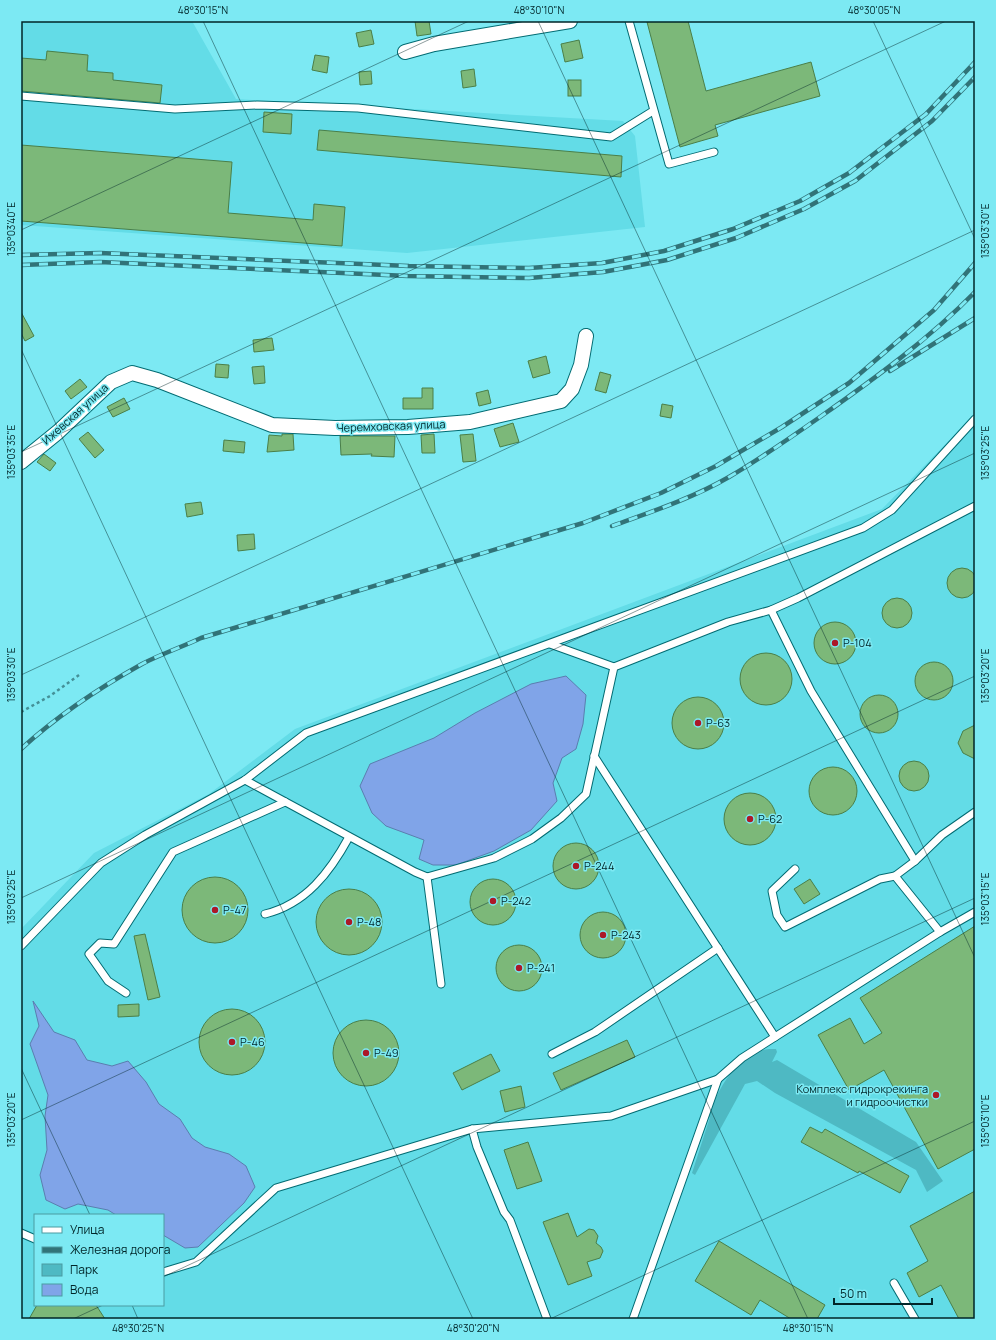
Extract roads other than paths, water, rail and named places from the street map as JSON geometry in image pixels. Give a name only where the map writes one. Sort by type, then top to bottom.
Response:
[{"type":"street","points":[[406,52],[434,44],[570,21]]},
{"type":"street","name":"Черемховская улица","points":[[157,380],[272,425],[342,428],[408,427],[470,422],[562,401],[572,389],[580,365],[586,336]]},
{"type":"street","name":"Ижевская улица","points":[[21,462],[58,432],[111,382],[132,373],[157,380]]},
{"type":"lane","points":[[629,21],[669,164],[714,152]]},
{"type":"lane","points":[[21,96],[176,108],[257,105],[358,108],[611,137],[654,111]]},
{"type":"lane","points":[[21,946],[101,863],[145,835],[245,780],[306,733],[863,528],[892,510],[975,419]]},
{"type":"lane","points":[[550,644],[614,667],[728,622],[771,610],[798,598],[975,506]]},
{"type":"lane","points":[[771,610],[811,691],[915,861]]},
{"type":"lane","points":[[245,780],[414,872],[427,877],[461,869],[494,858],[532,839],[561,818],[586,794],[614,667]]},
{"type":"lane","points":[[594,756],[775,1037]]},
{"type":"lane","points":[[126,993],[108,981],[89,954],[100,943],[114,944],[173,852],[285,802]]},
{"type":"lane","points":[[795,869],[772,891],[776,915],[784,927],[880,879],[895,876],[915,861],[942,835],[975,812]]},
{"type":"lane","points":[[265,914],[282,910],[303,897],[337,859],[349,837]]},
{"type":"lane","points":[[895,876],[940,932]]},
{"type":"lane","points":[[427,877],[441,984]]},
{"type":"lane","points":[[164,1272],[196,1262],[276,1188],[472,1129],[611,1116],[718,1079],[742,1058],[940,932],[975,912]]},
{"type":"lane","points":[[552,1054],[595,1032],[718,948]]},
{"type":"lane","points":[[633,1319],[718,1079]]},
{"type":"lane","points":[[472,1129],[477,1146],[504,1212],[510,1220],[547,1319]]},
{"type":"lane","points":[[21,1233],[34,1239]]},
{"type":"lane","points":[[894,1283],[915,1319]]},
{"type":"water","points":[[566,676],[586,695],[583,724],[576,749],[562,758],[553,783],[557,801],[531,830],[494,851],[456,865],[433,865],[419,859],[424,840],[386,826],[372,813],[360,786],[370,764],[434,738],[475,713],[531,684]]},
{"type":"water","points":[[33,1001],[54,1032],[75,1040],[87,1060],[112,1066],[128,1061],[146,1082],[159,1104],[180,1119],[192,1138],[205,1147],[229,1154],[246,1166],[255,1187],[244,1203],[198,1247],[185,1248],[164,1236],[164,1214],[114,1214],[108,1210],[78,1204],[65,1209],[46,1200],[40,1175],[47,1150],[45,1116],[48,1095],[30,1044],[39,1026]]},
{"type":"railway","points":[[21,255],[100,253],[409,266],[529,268],[602,263],[664,251],[733,229],[800,201],[849,173],[926,114],[975,62]]},
{"type":"railway","points":[[21,265],[100,262],[408,276],[529,278],[603,272],[667,260],[736,238],[804,209],[855,181],[932,121],[975,77]]},
{"type":"railway","points":[[21,749],[49,725],[110,683],[149,660],[201,638],[583,523],[661,493],[716,466],[782,427],[849,383],[934,310],[975,263]]},
{"type":"railway","points":[[612,526],[701,492],[764,456],[881,373],[939,326],[975,292]]},
{"type":"railway","points":[[890,371],[975,318]]},
{"type":"place","name":"Р-104","points":[[835,643]]},
{"type":"place","name":"Р-63","points":[[698,723]]},
{"type":"place","name":"Р-62","points":[[750,819]]},
{"type":"place","name":"Р-244","points":[[576,866]]},
{"type":"place","name":"Р-242","points":[[493,901]]},
{"type":"place","name":"Р-47","points":[[215,910]]},
{"type":"place","name":"Р-48","points":[[349,922]]},
{"type":"place","name":"Р-243","points":[[603,935]]},
{"type":"place","name":"Р-241","points":[[519,968]]},
{"type":"place","name":"Р-46","points":[[232,1042]]},
{"type":"place","name":"Р-49","points":[[366,1053]]},
{"type":"place","name":"Комплекс гидрокрекинга и гидроочистки","points":[[936,1095]]}]
